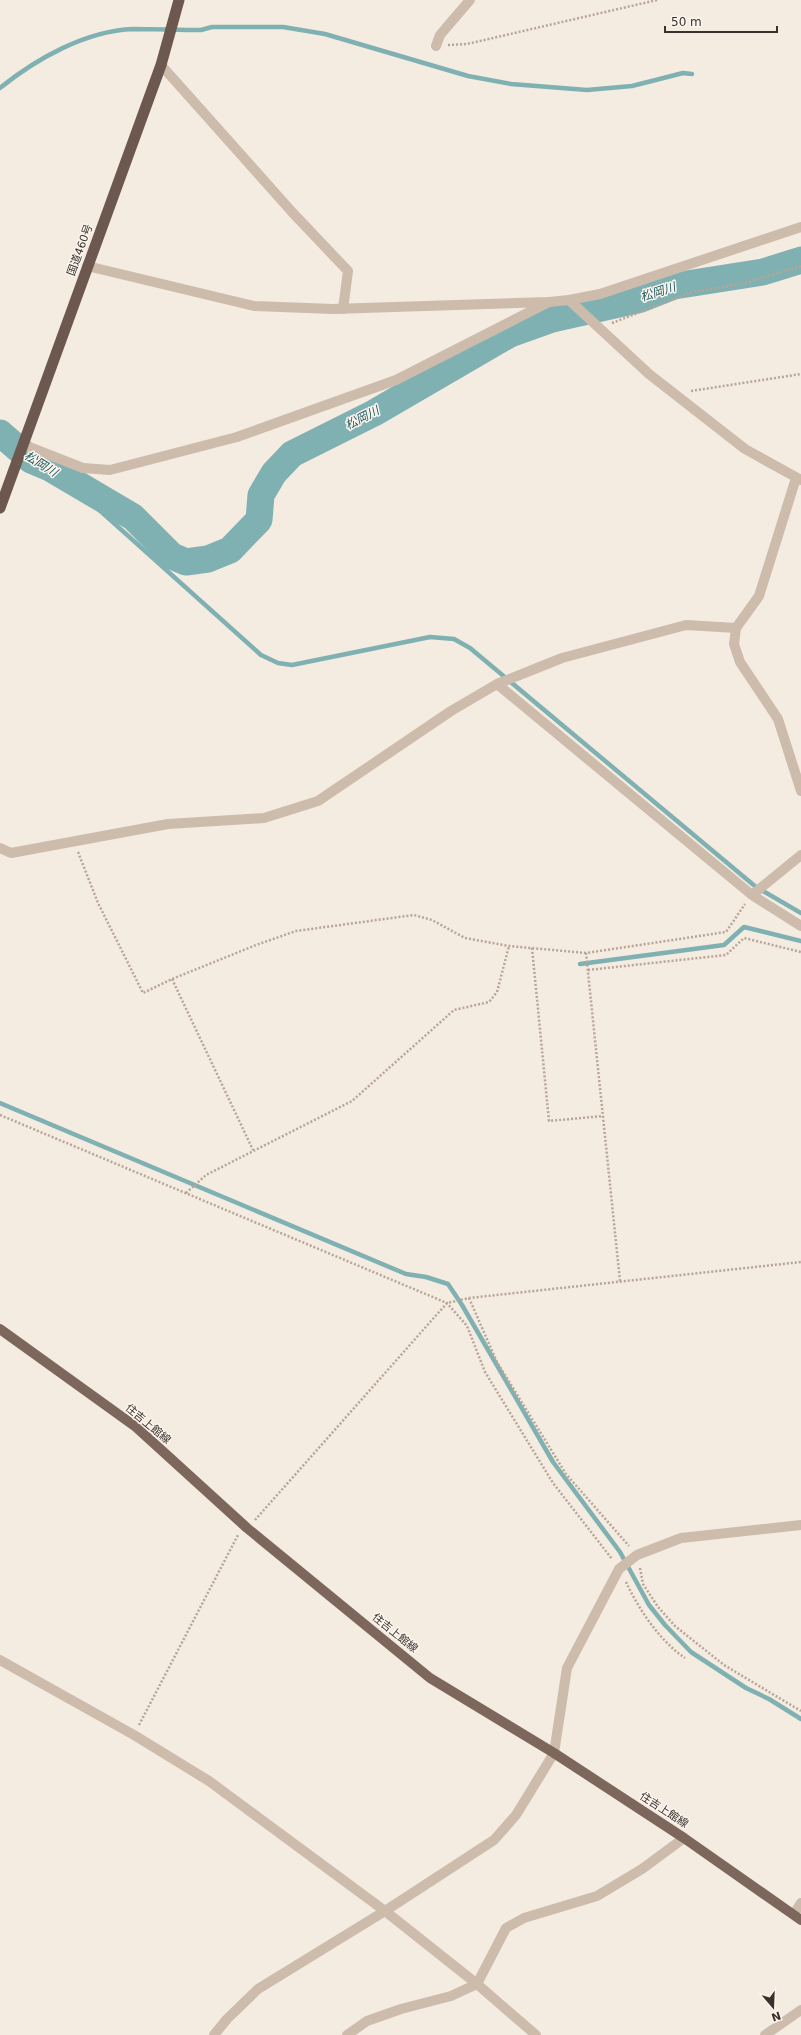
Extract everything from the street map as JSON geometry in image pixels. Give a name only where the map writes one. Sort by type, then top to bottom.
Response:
[{"type":"highway","name":"国道460号","points":[[0,508],[161,65],[179,0]]},
{"type":"main road","name":"住吉上館線","points":[[0,1329],[136,1428],[248,1528],[430,1678],[554,1753],[684,1838],[797,1917]]},
{"type":"street","points":[[436,46],[440,34],[470,0]]},
{"type":"street","points":[[161,65],[292,212],[348,271],[343,309]]},
{"type":"street","points":[[87,266],[254,306],[343,309],[549,302],[570,300],[600,294],[801,227]]},
{"type":"street","points":[[570,300],[649,374],[745,449],[798,479],[760,596],[736,628],[734,644],[740,662],[778,719],[801,791]]},
{"type":"street","points":[[24,445],[82,468],[110,470],[237,437],[396,380],[549,302]]},
{"type":"street","points":[[0,848],[11,853],[168,824],[264,818],[318,801],[451,711],[498,684],[562,658],[686,625],[736,628]]},
{"type":"street","points":[[498,684],[752,895],[801,926]]},
{"type":"street","points":[[752,895],[801,855]]},
{"type":"street","points":[[214,2035],[227,2019],[258,1988],[385,1911],[494,1840],[516,1815],[554,1753],[567,1668],[619,1569],[637,1555],[681,1538],[801,1525]]},
{"type":"street","points":[[0,1660],[134,1735],[209,1781],[385,1911],[478,1984],[536,2035]]},
{"type":"street","points":[[347,2035],[367,2021],[401,2009],[451,1996],[478,1984],[506,1928],[524,1918],[597,1896],[642,1869],[684,1838]]},
{"type":"street","points":[[797,1917],[801,1903]]},
{"type":"street","points":[[765,2035],[801,2010]]},
{"type":"path","points":[[436,46],[466,44],[657,0]]},
{"type":"path","points":[[600,328],[692,292],[742,284],[801,266]]},
{"type":"path","points":[[675,394],[801,374]]},
{"type":"path","points":[[74,842],[98,903],[143,993],[172,979],[256,945],[296,931],[414,915],[432,920],[465,938],[509,946],[586,953],[726,932],[752,895]]},
{"type":"path","points":[[588,970],[726,955],[744,938],[801,952]]},
{"type":"path","points":[[186,1193],[206,1175],[252,1150],[352,1101],[454,1010],[489,1002],[497,992],[509,946]]},
{"type":"path","points":[[532,948],[549,1120],[603,1116]]},
{"type":"path","points":[[586,953],[620,1281]]},
{"type":"path","points":[[172,979],[252,1150]]},
{"type":"path","points":[[0,1115],[447,1303],[467,1326],[485,1372],[553,1483],[619,1569],[633,1599],[650,1622],[678,1653],[686,1658]]},
{"type":"path","points":[[134,1735],[240,1532],[248,1528],[447,1303],[470,1298],[801,1262]]},
{"type":"path","points":[[470,1298],[497,1362],[566,1474],[637,1555],[643,1584],[658,1607],[675,1626],[724,1665],[801,1711]]},
{"type":"waterway","points":[[0,88],[45,57],[62,48],[97,35],[133,29],[201,30],[212,27],[283,27],[325,34],[468,76],[511,84],[587,90],[632,86],[683,73],[692,74]]},
{"type":"waterway","name":"松岡川","points":[[0,433],[31,460],[50,468],[133,517],[172,556],[186,562],[208,559],[230,550],[259,520],[261,495],[274,473],[292,454],[374,413],[510,334],[552,319],[641,299],[674,286],[763,272],[801,260]]},
{"type":"waterway","points":[[77,483],[96,507],[261,655],[278,663],[292,665],[430,637],[454,639],[470,648],[756,887],[801,913]]},
{"type":"waterway","points":[[580,964],[724,945],[744,927],[801,941]]},
{"type":"waterway","points":[[0,1103],[406,1274],[426,1277],[448,1284],[462,1305],[553,1462],[620,1552],[649,1605],[665,1625],[691,1652],[746,1688],[769,1699],[801,1719]]}]
